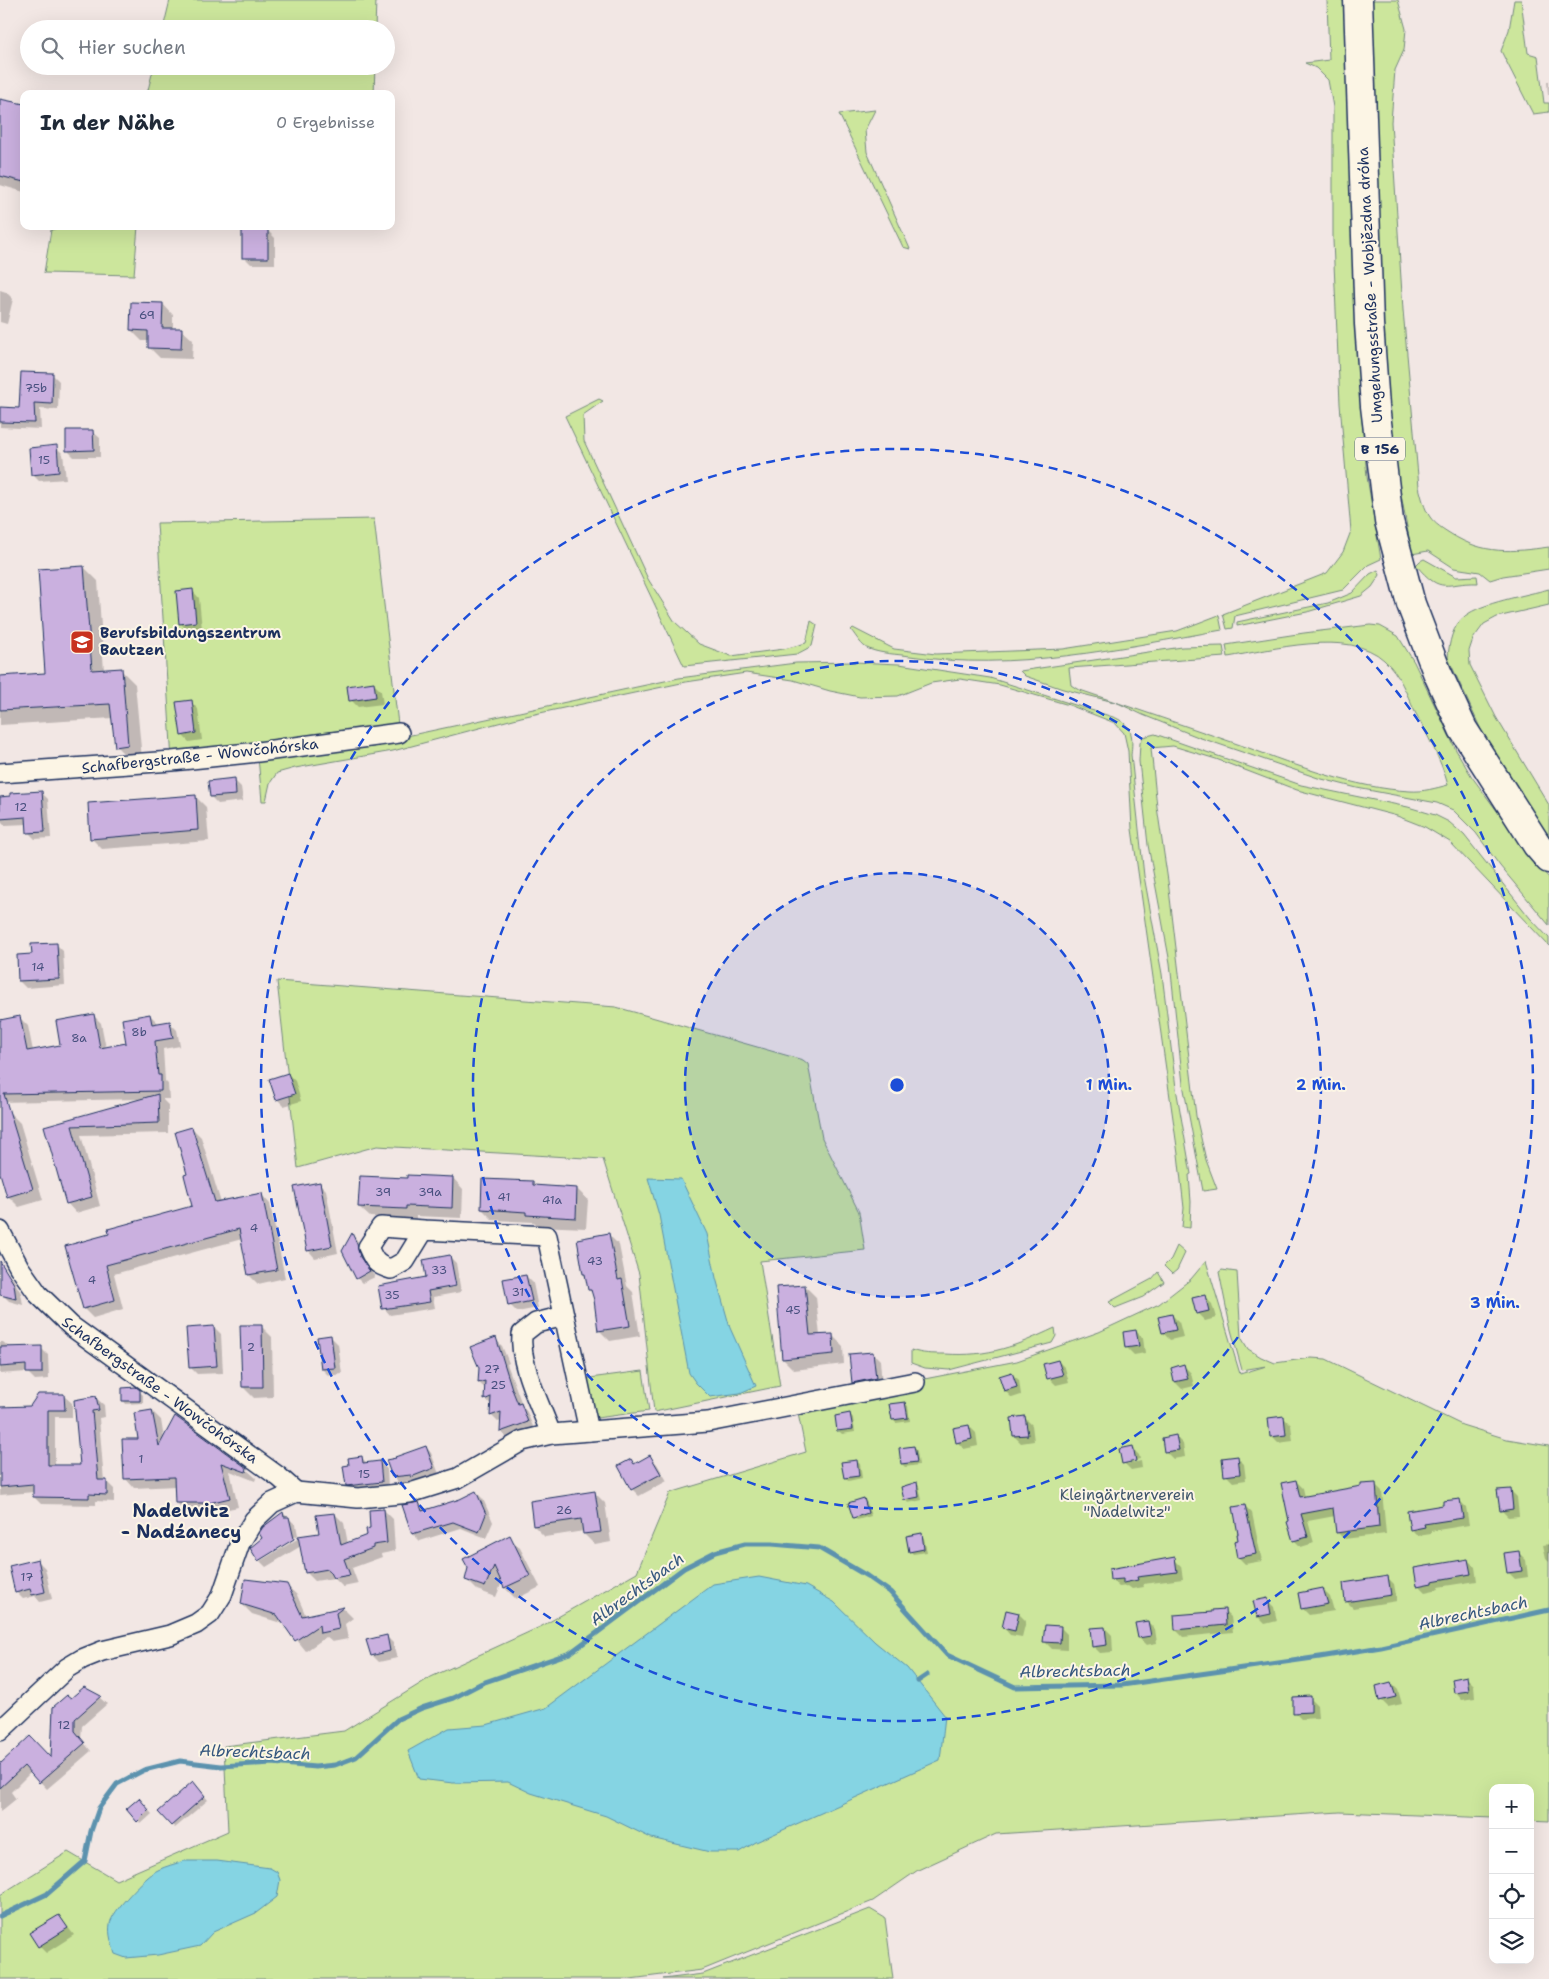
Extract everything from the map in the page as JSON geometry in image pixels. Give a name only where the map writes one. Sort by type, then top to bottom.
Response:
[{"type":"main road","name":"Umgehungsstraße - Wobjězdna dróha","points":[[1358,0],[1369,324],[1375,406],[1389,522],[1410,604],[1437,672],[1463,729],[1537,845],[1549,859]]},
{"type":"street","name":"Schafbergstraße - Wowčohórska","points":[[0,773],[172,761],[267,751],[399,733]]},
{"type":"street","points":[[424,1230],[547,1236],[589,1431]]},
{"type":"street","name":"Schafbergstraße - Wowčohórska","points":[[0,1231],[19,1267],[38,1294],[71,1326],[279,1477],[296,1492]]},
{"type":"street","points":[[551,1434],[525,1364],[521,1347],[522,1334],[536,1323],[564,1316]]},
{"type":"street","points":[[0,1731],[67,1668],[82,1658],[102,1651],[170,1635],[196,1624],[210,1614],[222,1595],[240,1543],[254,1520],[272,1503],[296,1492],[358,1498],[410,1493],[458,1478],[522,1441],[551,1434],[708,1422],[915,1382]]},
{"type":"green space","points":[[170,0],[376,0],[375,20],[165,20]]},
{"type":"green space","points":[[1327,0],[1347,0],[1359,385],[1367,477],[1381,559],[1368,565],[1343,590],[1235,616],[1233,628],[1227,629],[1223,614],[1327,573],[1343,552],[1351,531],[1340,404],[1333,240],[1333,107],[1328,80],[1316,68],[1305,63],[1329,60]]},
{"type":"green space","points":[[1370,0],[1398,0],[1406,29],[1404,50],[1395,70],[1391,122],[1403,310],[1419,487],[1423,503],[1430,517],[1437,524],[1463,541],[1475,546],[1510,551],[1549,547],[1549,569],[1503,576],[1490,580],[1480,572],[1454,568],[1428,551],[1412,554],[1394,456],[1386,395]]},
{"type":"green space","points":[[1514,0],[1521,0],[1528,53],[1538,56],[1544,103],[1549,103],[1549,112],[1533,114],[1501,51],[1509,30]]},
{"type":"green space","points":[[152,75],[375,75],[374,90],[148,90]]},
{"type":"green space","points":[[875,110],[865,130],[867,152],[910,249],[903,247],[839,114]]},
{"type":"green space","points":[[51,230],[138,230],[134,275],[44,273]]},
{"type":"green space","points":[[599,399],[603,401],[583,415],[584,441],[648,579],[675,622],[699,644],[731,656],[784,649],[806,643],[811,621],[817,625],[812,646],[797,654],[684,666],[565,416]]},
{"type":"green space","points":[[374,519],[399,733],[172,761],[157,523]]},
{"type":"green space","points":[[1424,559],[1456,577],[1477,576],[1478,583],[1438,584],[1425,575],[1416,565]]},
{"type":"green space","points":[[1378,570],[1380,575],[1372,587],[1361,596],[1307,612],[1237,626],[1237,622],[1328,603],[1352,593],[1370,574]]},
{"type":"green space","points":[[1549,589],[1549,605],[1497,617],[1484,624],[1473,639],[1469,651],[1470,665],[1496,717],[1549,805],[1549,839],[1489,747],[1448,658],[1450,641],[1454,630],[1461,620],[1472,611],[1493,603]]},
{"type":"green space","points":[[1219,615],[1222,630],[1145,644],[1028,660],[949,660],[890,654],[864,646],[851,630],[853,628],[894,649],[936,654],[1063,649],[1177,631]]},
{"type":"green space","points":[[1370,625],[1380,626],[1398,636],[1414,662],[1456,750],[1472,777],[1534,861],[1549,878],[1549,925],[1500,866],[1476,833],[1453,810],[1437,803],[1357,788],[1318,778],[1198,737],[1119,704],[1347,781],[1368,786],[1410,791],[1448,785],[1438,757],[1398,678],[1390,665],[1369,650],[1351,645],[1331,643],[1309,644],[1287,646],[1228,657],[1226,645],[1304,633]]},
{"type":"green space","points":[[1223,646],[1225,657],[1069,668],[1071,685],[1077,689],[1116,703],[1063,689],[1025,676],[1020,671],[1182,647]]},
{"type":"green space","points":[[854,662],[899,664],[990,678],[1116,718],[1129,728],[1132,737],[1131,755],[1144,876],[1162,974],[1176,1088],[1191,1174],[1189,1175],[1190,1228],[1182,1227],[1184,1208],[1178,1154],[1132,829],[1128,751],[1124,733],[1115,723],[1069,705],[1000,685],[960,679],[931,683],[898,696],[860,697],[830,691],[793,680],[746,673],[686,682],[521,717],[393,751],[295,768],[277,773],[270,783],[266,801],[262,801],[258,757],[388,740],[679,678],[796,663]]},
{"type":"green space","points":[[1155,734],[1301,785],[1408,807],[1435,815],[1449,822],[1464,835],[1530,918],[1549,938],[1549,946],[1450,842],[1425,827],[1397,816],[1297,790],[1216,759],[1173,746],[1151,748],[1196,1116],[1206,1160],[1217,1189],[1203,1191],[1183,1084],[1170,963],[1148,845],[1139,761],[1140,743],[1143,737]]},
{"type":"green space","points":[[277,981],[616,1007],[803,1060],[808,1064],[822,1138],[859,1212],[865,1250],[760,1261],[780,1386],[654,1412],[639,1274],[603,1159],[377,1146],[298,1168]]},
{"type":"green space","points":[[1177,1246],[1185,1253],[1177,1270],[1172,1274],[1164,1266],[1171,1259]]},
{"type":"green space","name":"Kleingärtnerverein \"Nadelwitz\"","points":[[1206,1261],[1240,1374],[1266,1366],[1242,1370],[1230,1326],[1219,1272],[1222,1270],[1237,1272],[1241,1337],[1248,1349],[1261,1357],[1275,1363],[1311,1358],[1326,1359],[1462,1425],[1507,1439],[1549,1446],[1549,1821],[1534,1820],[1534,1784],[1489,1784],[1489,1818],[1340,1812],[996,1834],[918,1870],[873,1901],[702,1970],[630,1979],[0,1979],[0,1895],[68,1852],[116,1880],[228,1831],[224,1746],[344,1731],[431,1677],[542,1626],[637,1572],[670,1493],[806,1452],[796,1404],[1017,1361],[1099,1332],[1159,1304],[1191,1279]]},
{"type":"green space","points":[[1158,1272],[1164,1282],[1143,1297],[1115,1308],[1109,1302],[1152,1279]]},
{"type":"green space","points":[[1055,1328],[1056,1336],[1052,1343],[949,1370],[925,1368],[911,1363],[911,1350],[936,1354],[976,1354],[1015,1345]]},
{"type":"green space","points":[[643,1371],[649,1411],[589,1419],[582,1379]]},
{"type":"green space","points":[[870,1909],[885,1918],[893,1979],[663,1979],[703,1974]]},
{"type":"water","points":[[648,1178],[681,1179],[707,1234],[716,1278],[730,1328],[756,1386],[740,1393],[710,1397],[689,1373],[659,1215]]},
{"type":"water","points":[[759,1577],[806,1586],[834,1602],[875,1642],[907,1668],[945,1716],[940,1760],[756,1842],[739,1852],[710,1852],[651,1838],[606,1816],[531,1793],[508,1782],[453,1783],[419,1779],[408,1751],[449,1728],[486,1725],[546,1708],[713,1584]]},
{"type":"water","points":[[184,1861],[217,1861],[270,1868],[277,1872],[280,1880],[277,1897],[256,1913],[213,1932],[200,1946],[158,1955],[126,1958],[115,1954],[110,1924],[116,1911],[130,1894],[153,1873],[164,1867]]},
{"type":"building","points":[[0,99],[20,103],[20,181],[0,176]]},
{"type":"building","points":[[242,230],[268,230],[268,258],[242,258]]},
{"type":"building","points":[[131,302],[163,303],[162,328],[182,328],[181,349],[148,348],[148,331],[130,330]]},
{"type":"building","points":[[21,372],[53,373],[52,404],[34,403],[35,423],[0,422],[0,407],[19,408]]},
{"type":"building","points":[[66,430],[93,430],[94,450],[66,451]]},
{"type":"building","points":[[57,445],[59,472],[31,475],[29,448]]},
{"type":"building","points":[[84,566],[92,670],[122,668],[128,745],[115,747],[110,704],[0,710],[0,676],[45,673],[38,569]]},
{"type":"building","points":[[193,589],[196,622],[179,624],[176,591]]},
{"type":"building","points":[[374,682],[376,697],[349,701],[347,686]]},
{"type":"building","points":[[192,700],[196,733],[181,736],[176,702]]},
{"type":"building","points":[[235,778],[236,795],[210,797],[208,781]]},
{"type":"building","points":[[42,791],[45,832],[27,833],[26,817],[0,819],[0,797],[10,796],[10,793]]},
{"type":"building","points":[[196,795],[198,830],[90,839],[88,803]]},
{"type":"building","points":[[57,943],[59,979],[18,981],[17,955],[32,954],[31,944]]},
{"type":"building","points":[[94,1014],[100,1048],[126,1043],[122,1019],[150,1014],[152,1024],[170,1021],[173,1038],[155,1041],[158,1075],[161,1075],[161,1091],[4,1094],[33,1189],[7,1197],[0,1173],[0,1020],[20,1016],[27,1051],[60,1045],[56,1021]]},
{"type":"building","points":[[288,1073],[295,1094],[276,1100],[269,1079]]},
{"type":"building","points":[[158,1094],[159,1123],[72,1126],[92,1197],[66,1204],[44,1126]]},
{"type":"building","points":[[192,1127],[215,1202],[262,1193],[277,1270],[248,1275],[239,1229],[106,1265],[115,1300],[83,1309],[65,1246],[109,1234],[108,1229],[192,1206],[184,1175],[187,1174],[175,1132]]},
{"type":"building","points":[[407,1175],[453,1177],[452,1208],[406,1206],[406,1209],[358,1207],[360,1176],[407,1178]]},
{"type":"building","points":[[482,1179],[533,1181],[533,1185],[577,1188],[576,1218],[526,1215],[526,1212],[481,1209]]},
{"type":"building","points":[[320,1182],[332,1246],[307,1251],[294,1187]]},
{"type":"building","points":[[352,1233],[360,1257],[370,1271],[356,1279],[342,1251]]},
{"type":"building","points":[[609,1233],[618,1280],[622,1279],[630,1326],[598,1331],[594,1300],[591,1290],[588,1290],[585,1274],[583,1274],[577,1239]]},
{"type":"building","points":[[450,1255],[456,1286],[428,1291],[430,1302],[382,1309],[378,1286],[426,1277],[423,1260]]},
{"type":"building","points":[[0,1261],[14,1284],[16,1299],[0,1295]]},
{"type":"building","points":[[526,1275],[532,1301],[508,1306],[503,1279]]},
{"type":"building","points":[[805,1285],[810,1335],[833,1334],[834,1354],[782,1359],[776,1287]]},
{"type":"building","points":[[1205,1295],[1209,1311],[1196,1314],[1192,1298]]},
{"type":"building","points":[[1172,1314],[1176,1330],[1162,1333],[1158,1317]]},
{"type":"building","points":[[240,1325],[262,1325],[263,1387],[242,1387]]},
{"type":"building","points":[[214,1326],[217,1366],[189,1368],[186,1328]]},
{"type":"building","points":[[1136,1330],[1139,1346],[1125,1348],[1123,1332]]},
{"type":"building","points":[[331,1335],[335,1368],[321,1369],[317,1337]]},
{"type":"building","points":[[496,1337],[512,1389],[518,1404],[521,1403],[528,1422],[500,1432],[501,1412],[490,1416],[491,1397],[484,1400],[485,1381],[478,1383],[479,1368],[470,1347]]},
{"type":"building","points":[[42,1346],[42,1373],[26,1373],[26,1365],[0,1367],[0,1347]]},
{"type":"building","points":[[873,1352],[876,1378],[852,1383],[849,1354]]},
{"type":"building","points":[[1058,1360],[1063,1375],[1047,1379],[1043,1364]]},
{"type":"building","points":[[1184,1364],[1188,1379],[1174,1382],[1171,1368]]},
{"type":"building","points":[[1012,1372],[1017,1387],[1004,1391],[999,1376]]},
{"type":"building","points":[[136,1387],[140,1390],[140,1401],[122,1401],[122,1388]]},
{"type":"building","points":[[38,1394],[64,1394],[65,1410],[48,1410],[48,1465],[80,1465],[74,1400],[96,1396],[99,1410],[92,1411],[98,1480],[107,1480],[107,1495],[89,1494],[89,1498],[33,1497],[33,1484],[0,1487],[0,1407],[30,1406]]},
{"type":"building","points":[[905,1402],[908,1418],[892,1420],[889,1404]]},
{"type":"building","points":[[152,1410],[159,1446],[175,1416],[247,1468],[246,1472],[221,1463],[230,1498],[209,1503],[175,1503],[174,1477],[124,1479],[122,1439],[138,1439],[134,1413]]},
{"type":"building","points":[[850,1413],[853,1429],[837,1431],[835,1416]]},
{"type":"building","points":[[1025,1416],[1028,1435],[1013,1436],[1011,1418]]},
{"type":"building","points":[[1284,1416],[1286,1435],[1270,1437],[1268,1418]]},
{"type":"building","points":[[969,1425],[972,1439],[956,1443],[953,1428]]},
{"type":"building","points":[[1176,1435],[1179,1450],[1164,1452],[1162,1438]]},
{"type":"building","points":[[426,1446],[434,1468],[411,1477],[411,1475],[392,1477],[386,1460]]},
{"type":"building","points":[[914,1446],[917,1462],[901,1464],[899,1448]]},
{"type":"building","points":[[1133,1446],[1136,1461],[1122,1464],[1119,1449]]},
{"type":"building","points":[[650,1455],[661,1474],[631,1490],[618,1466],[631,1459],[634,1464]]},
{"type":"building","points":[[362,1456],[363,1463],[380,1461],[382,1482],[346,1486],[343,1466],[349,1465],[348,1458]]},
{"type":"building","points":[[1238,1456],[1240,1474],[1224,1476],[1222,1458]]},
{"type":"building","points":[[857,1460],[859,1476],[844,1478],[841,1462]]},
{"type":"building","points":[[1296,1480],[1300,1497],[1361,1486],[1361,1484],[1376,1483],[1379,1527],[1336,1533],[1333,1508],[1301,1514],[1308,1537],[1293,1541],[1287,1522],[1289,1521],[1281,1483]]},
{"type":"building","points":[[917,1482],[919,1497],[904,1500],[901,1487]]},
{"type":"building","points":[[1511,1489],[1513,1509],[1500,1511],[1497,1490]]},
{"type":"building","points":[[476,1491],[486,1514],[479,1532],[453,1522],[412,1534],[402,1505],[419,1502],[422,1511],[460,1499]]},
{"type":"building","points":[[595,1491],[601,1532],[583,1534],[581,1519],[533,1526],[530,1501]]},
{"type":"building","points":[[864,1498],[868,1513],[853,1518],[848,1503]]},
{"type":"building","points":[[1460,1499],[1463,1518],[1424,1524],[1425,1527],[1410,1530],[1407,1511],[1443,1505],[1443,1501]]},
{"type":"building","points":[[1245,1505],[1256,1554],[1237,1558],[1234,1541],[1238,1540],[1238,1534],[1233,1507]]},
{"type":"building","points":[[384,1509],[387,1543],[373,1545],[373,1548],[344,1559],[350,1575],[333,1578],[328,1569],[305,1573],[298,1536],[319,1533],[316,1515],[335,1513],[341,1545],[367,1535],[366,1529],[370,1528],[369,1510]]},
{"type":"building","points":[[283,1512],[284,1517],[289,1517],[294,1539],[258,1561],[250,1548],[262,1538],[259,1533],[263,1527]]},
{"type":"building","points":[[922,1533],[924,1549],[909,1552],[906,1536]]},
{"type":"building","points":[[510,1535],[530,1576],[504,1588],[494,1566],[485,1587],[465,1580],[468,1568],[463,1559]]},
{"type":"building","points":[[1519,1551],[1522,1571],[1507,1573],[1504,1553]]},
{"type":"building","points":[[1175,1557],[1177,1572],[1137,1577],[1138,1580],[1123,1583],[1123,1579],[1110,1580],[1109,1569]]},
{"type":"building","points":[[38,1559],[45,1592],[32,1595],[30,1589],[15,1593],[9,1566]]},
{"type":"building","points":[[1468,1559],[1471,1574],[1432,1581],[1432,1583],[1417,1586],[1414,1568]]},
{"type":"building","points":[[1388,1576],[1391,1595],[1345,1602],[1343,1583]]},
{"type":"building","points":[[245,1579],[287,1584],[302,1616],[344,1607],[336,1613],[339,1629],[320,1633],[319,1625],[295,1641],[277,1615],[241,1604]]},
{"type":"building","points":[[1323,1588],[1328,1604],[1301,1609],[1298,1593]]},
{"type":"building","points":[[1268,1598],[1271,1614],[1257,1617],[1253,1601]]},
{"type":"building","points":[[1225,1609],[1226,1625],[1175,1630],[1174,1615]]},
{"type":"building","points":[[1006,1610],[1019,1613],[1015,1631],[1002,1628]]},
{"type":"building","points":[[1148,1621],[1151,1636],[1138,1638],[1135,1623]]},
{"type":"building","points":[[1045,1625],[1061,1626],[1060,1643],[1043,1642]]},
{"type":"building","points":[[1105,1627],[1107,1645],[1092,1647],[1090,1628]]},
{"type":"building","points":[[387,1635],[390,1651],[371,1656],[366,1640]]},
{"type":"building","points":[[1467,1676],[1469,1691],[1454,1693],[1452,1679]]},
{"type":"building","points":[[1391,1682],[1396,1697],[1379,1701],[1376,1686]]},
{"type":"building","points":[[84,1687],[101,1696],[75,1719],[75,1731],[85,1743],[39,1783],[24,1766],[0,1788],[0,1764],[30,1736],[51,1758],[53,1707],[67,1695],[71,1698]]},
{"type":"building","points":[[1311,1696],[1311,1712],[1293,1713],[1293,1697]]},
{"type":"building","points":[[193,1781],[205,1796],[171,1826],[158,1812]]},
{"type":"building","points":[[139,1798],[149,1810],[137,1822],[126,1809]]},
{"type":"building","points":[[59,1915],[68,1928],[38,1947],[29,1933]]},
{"type":"waterway","name":"Albrechtsbach","points":[[0,1916],[47,1894],[85,1861],[91,1831],[99,1808],[117,1784],[144,1770],[180,1761],[221,1766],[272,1763],[315,1767],[335,1765],[356,1757],[398,1719],[422,1708],[453,1698],[482,1683],[570,1653],[684,1568],[715,1552],[745,1544],[819,1548],[890,1592],[947,1655],[1015,1687],[1122,1685],[1320,1657],[1381,1647],[1549,1610]]},
{"type":"waterway","points":[[918,1681],[927,1675]]},
{"type":"place","name":"Berufsbildungszentrum Bautzen","points":[[82,642]]},
{"type":"district","name":"Nadelwitz - Nadźanecy","points":[[181,1521]]}]
